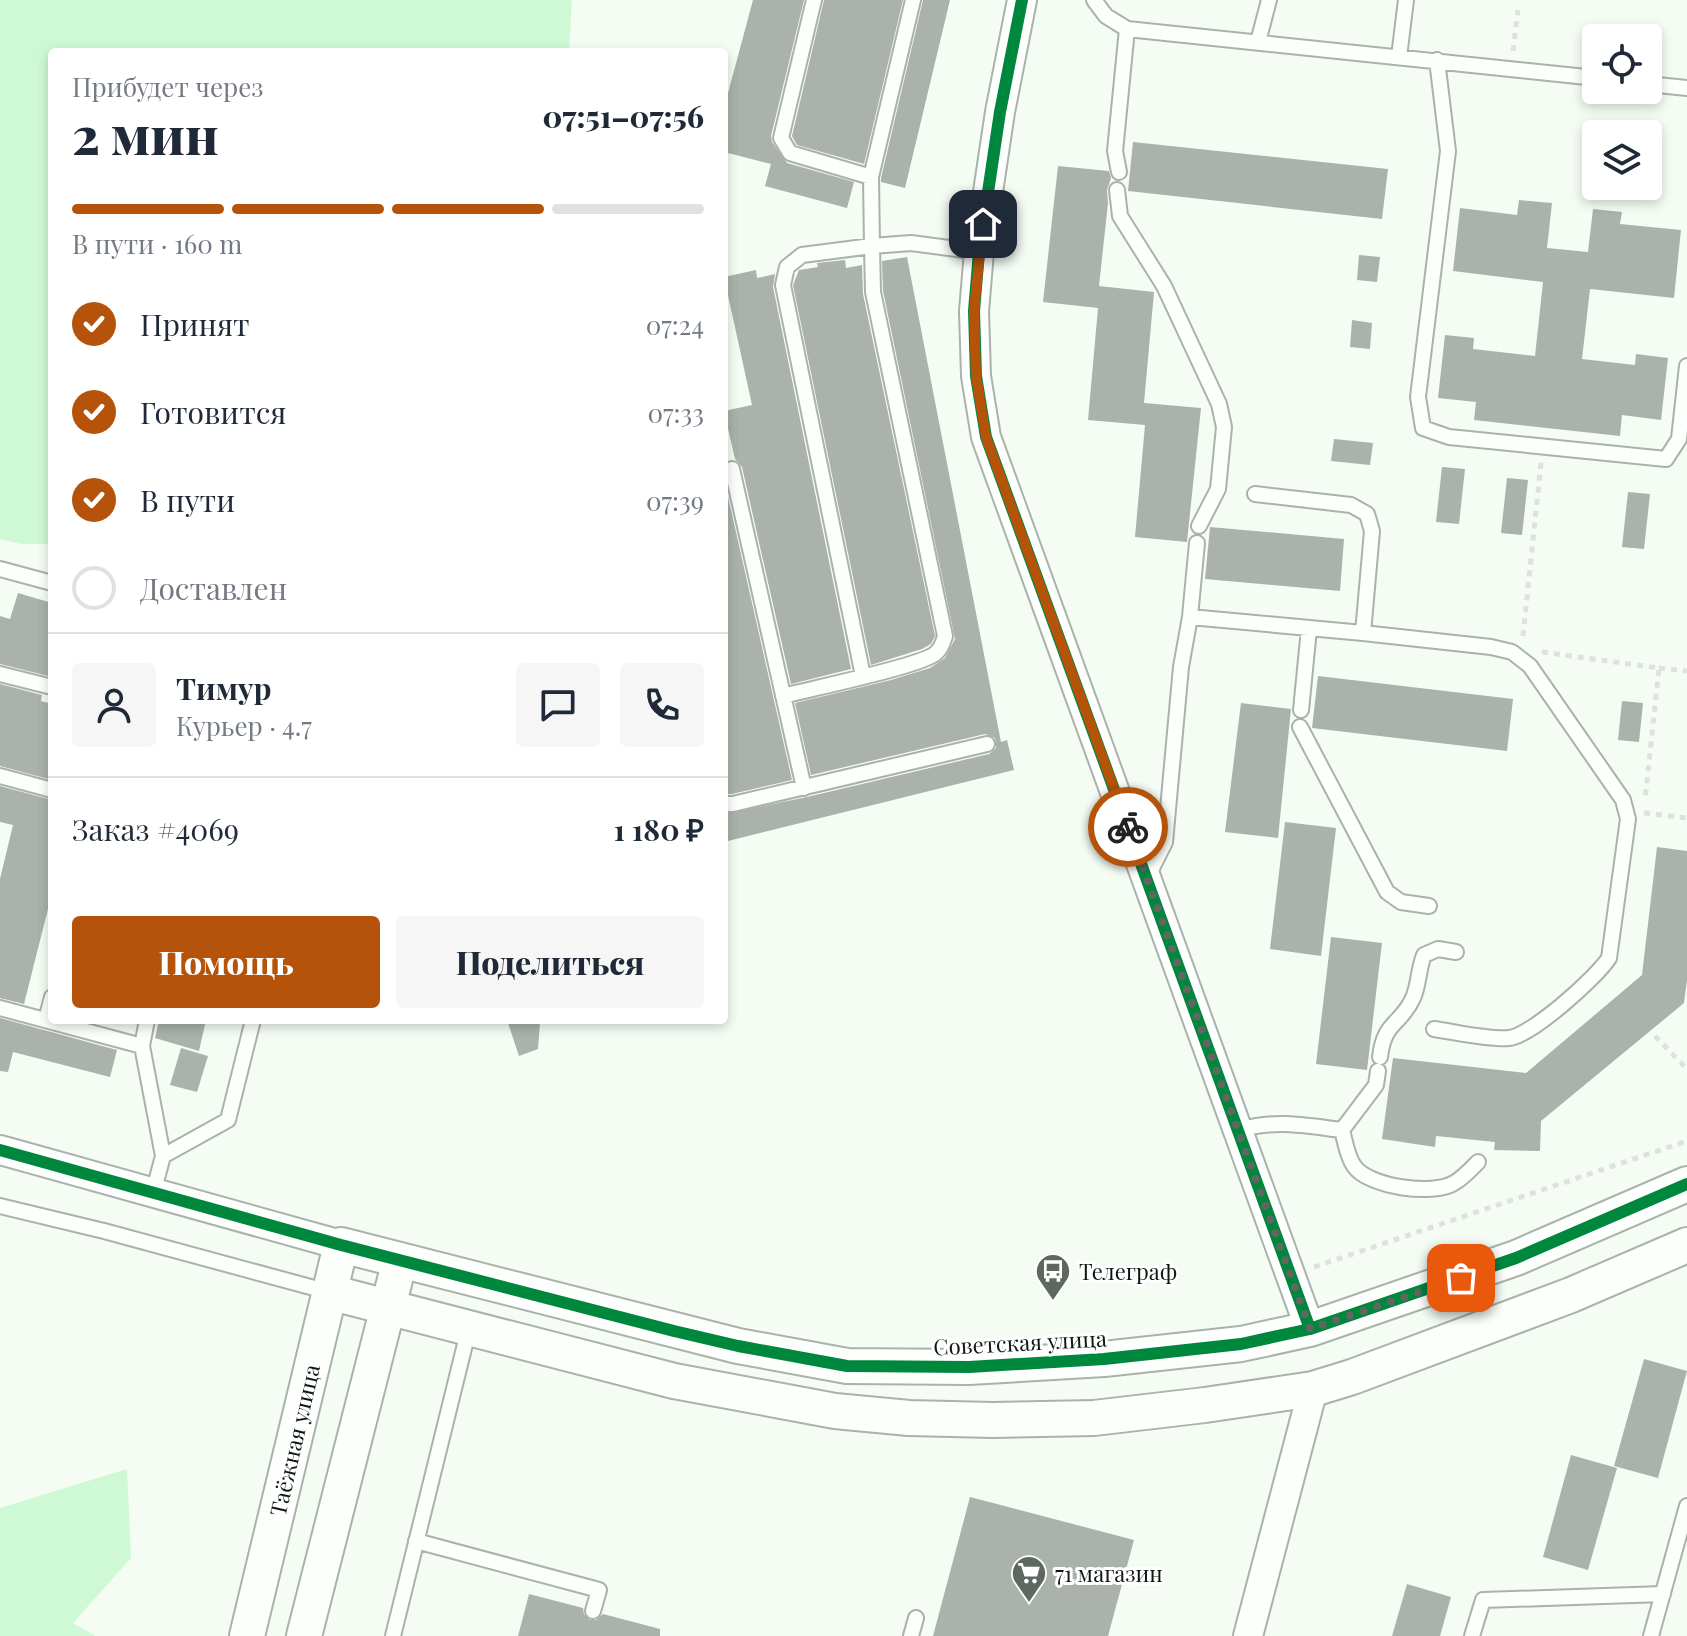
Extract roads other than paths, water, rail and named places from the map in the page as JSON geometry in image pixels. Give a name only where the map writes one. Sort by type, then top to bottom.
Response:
[{"type":"street","points":[[1022,0],[1000,112],[979,252],[974,311],[976,376],[986,437],[1310,1329]]},
{"type":"street","points":[[0,1150],[341,1245]]},
{"type":"street","name":"Советская улица","points":[[341,1245],[738,1346],[847,1366],[969,1367],[1104,1359],[1241,1344],[1310,1329],[1516,1258],[1687,1184]]},
{"type":"street","name":"Таёжная улица","points":[[247,1636],[341,1245]]},
{"type":"street","points":[[329,1292],[674,1381],[835,1411],[909,1418],[1094,1418],[1313,1389],[1571,1295],[1687,1245]]},
{"type":"street","points":[[304,1636],[400,1260]]},
{"type":"street","points":[[1248,1636],[1313,1389]]},
{"type":"lane","points":[[814,0],[781,138],[790,153],[871,177]]},
{"type":"lane","points":[[783,696],[926,659],[936,654],[945,636],[873,292],[871,177],[913,0]]},
{"type":"lane","points":[[1094,0],[1106,16],[1127,29],[1582,76]]},
{"type":"lane","points":[[1258,42],[1269,0]]},
{"type":"lane","points":[[1399,57],[1406,0]]},
{"type":"lane","points":[[1119,172],[1115,151],[1127,29]]},
{"type":"lane","points":[[1437,60],[1448,151],[1418,397],[1423,428],[1449,437],[1666,459],[1679,439],[1687,366]]},
{"type":"lane","points":[[1662,85],[1687,88]]},
{"type":"lane","points":[[1117,190],[1120,216],[1164,286],[1219,404],[1224,427],[1218,489],[1199,526]]},
{"type":"lane","points":[[863,676],[783,285],[787,267],[802,255],[872,246],[911,243],[979,252]]},
{"type":"lane","points":[[732,469],[804,788]]},
{"type":"lane","points":[[1255,494],[1351,505],[1367,514],[1372,531],[1363,633]]},
{"type":"lane","points":[[1147,878],[1165,842],[1181,667],[1190,617],[1197,543]]},
{"type":"lane","points":[[0,569],[48,582]]},
{"type":"lane","points":[[1190,617],[1363,633],[1512,652],[1530,666],[1623,800],[1628,819],[1609,958],[1600,973],[1527,1032],[1509,1038],[1434,1029]]},
{"type":"lane","points":[[1301,710],[1309,629]]},
{"type":"lane","points":[[0,674],[48,686]]},
{"type":"lane","points":[[1300,727],[1387,892],[1401,902],[1429,906]]},
{"type":"lane","points":[[728,804],[987,744]]},
{"type":"lane","points":[[0,776],[48,789]]},
{"type":"lane","points":[[1342,1130],[1376,1085],[1382,1039],[1409,1007],[1424,955],[1438,949],[1456,952]]},
{"type":"lane","points":[[0,1008],[46,1020],[48,1012]]},
{"type":"lane","points":[[61,1024],[142,1046]]},
{"type":"lane","points":[[146,1024],[142,1046],[163,1156],[153,1193]]},
{"type":"lane","points":[[163,1156],[228,1120],[252,1024]]},
{"type":"lane","points":[[1240,1130],[1259,1124],[1284,1123],[1342,1130]]},
{"type":"lane","points":[[1342,1130],[1353,1164],[1375,1182],[1435,1190],[1454,1184],[1478,1162]]},
{"type":"lane","points":[[0,1206],[329,1292]]},
{"type":"lane","points":[[393,1636],[469,1328]]},
{"type":"lane","points":[[1651,1636],[1687,1506]]},
{"type":"lane","points":[[416,1541],[599,1590],[593,1611]]},
{"type":"lane","points":[[1472,1636],[1483,1600],[1663,1594]]},
{"type":"lane","points":[[911,1636],[916,1618]]},
{"type":"place","name":"Телеграф","points":[[1053,1302]]},
{"type":"place","name":"71 магазин","points":[[1029,1604]]}]
